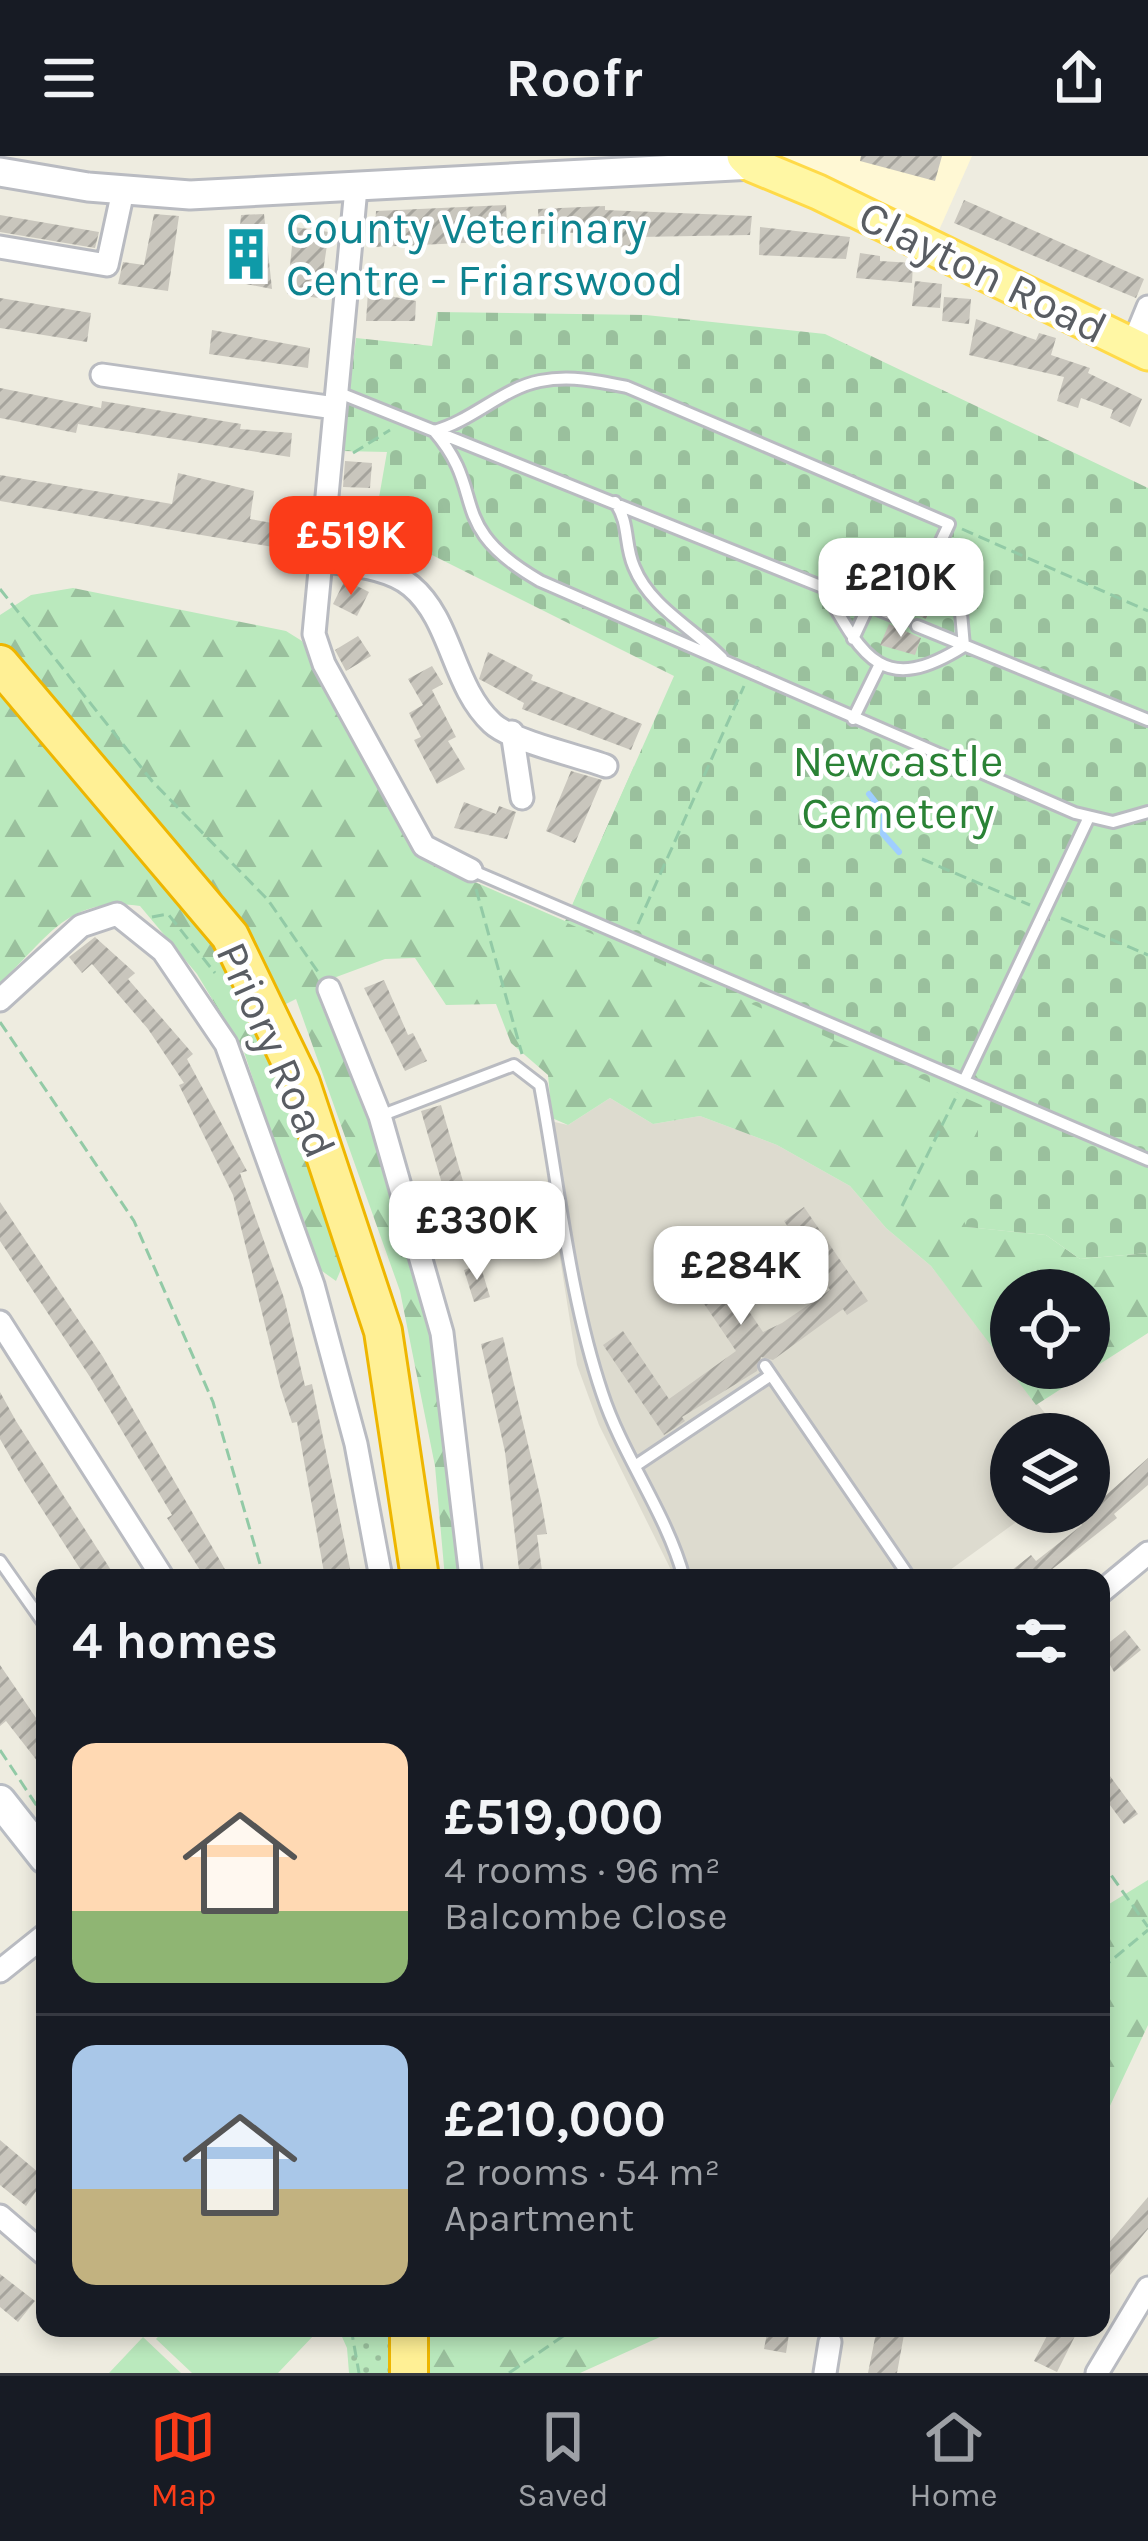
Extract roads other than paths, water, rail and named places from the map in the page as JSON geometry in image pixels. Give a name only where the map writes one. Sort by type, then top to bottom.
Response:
[{"type":"highway","name":"Priory Road","points":[[0,664],[230,936],[301,1083],[383,1330],[419,1569]]},
{"type":"highway","points":[[409,2337],[409,2373]]},
{"type":"main road","name":"Clayton Road","points":[[756,159],[1140,349]]},
{"type":"main road","points":[[0,1801],[36,1847]]},
{"type":"street","points":[[0,172],[123,191],[190,195],[609,176],[756,159]]},
{"type":"street","points":[[356,188],[314,634],[324,664],[424,846],[471,870]]},
{"type":"street","points":[[0,247],[107,265],[123,191]]},
{"type":"street","points":[[1140,349],[1148,307]]},
{"type":"street","points":[[102,375],[336,400]]},
{"type":"street","points":[[321,560],[368,568],[411,586],[439,631],[464,691],[496,728],[606,766]]},
{"type":"street","points":[[512,732],[523,798]]},
{"type":"street","name":"Priory Road","points":[[0,1000],[81,926],[117,914],[163,951],[226,1044],[313,1285],[356,1444],[379,1569]]},
{"type":"street","name":"Priory Road","points":[[329,988],[380,1116],[442,1333],[470,1569]]},
{"type":"street","points":[[0,1322],[157,1569]]},
{"type":"street","points":[[1110,1585],[1148,1553]]},
{"type":"street","points":[[0,1971],[36,1942]]},
{"type":"street","points":[[0,2216],[36,2247]]},
{"type":"street","points":[[1111,2322],[1148,2288]]},
{"type":"street","points":[[1097,2373],[1107,2337]]},
{"type":"street","points":[[825,2373],[830,2342]]},
{"type":"lane","points":[[428,429],[458,425],[535,381],[577,377],[627,387],[949,524],[927,572]]},
{"type":"lane","points":[[336,400],[428,429],[614,500],[1148,720]]},
{"type":"lane","points":[[428,429],[453,452],[475,525],[501,559],[750,674],[1089,817],[1113,822],[1148,812]]},
{"type":"lane","points":[[614,500],[625,516],[632,566],[644,586],[729,664]]},
{"type":"lane","points":[[824,588],[885,570],[927,572],[960,602],[964,646]]},
{"type":"lane","points":[[854,640],[885,570]]},
{"type":"lane","points":[[824,588],[854,640],[879,666],[907,671],[931,667],[964,646]]},
{"type":"lane","points":[[853,719],[879,666]]},
{"type":"lane","points":[[964,1081],[1089,817]]},
{"type":"lane","points":[[471,870],[1148,1160]]},
{"type":"lane","points":[[380,1116],[514,1064],[526,1069],[540,1085],[590,1353],[603,1398],[638,1464],[680,1569]]},
{"type":"lane","points":[[638,1464],[768,1371],[904,1569]]},
{"type":"lane","points":[[0,1561],[36,1611]]},
{"type":"waterway","points":[[869,794],[884,813],[883,834],[899,852]]},
{"type":"place","name":"County Veterinary Centre - Friarswood","points":[[246,254]]},
{"type":"park label","name":"Newcastle Cemetery","points":[[898,787]]}]
